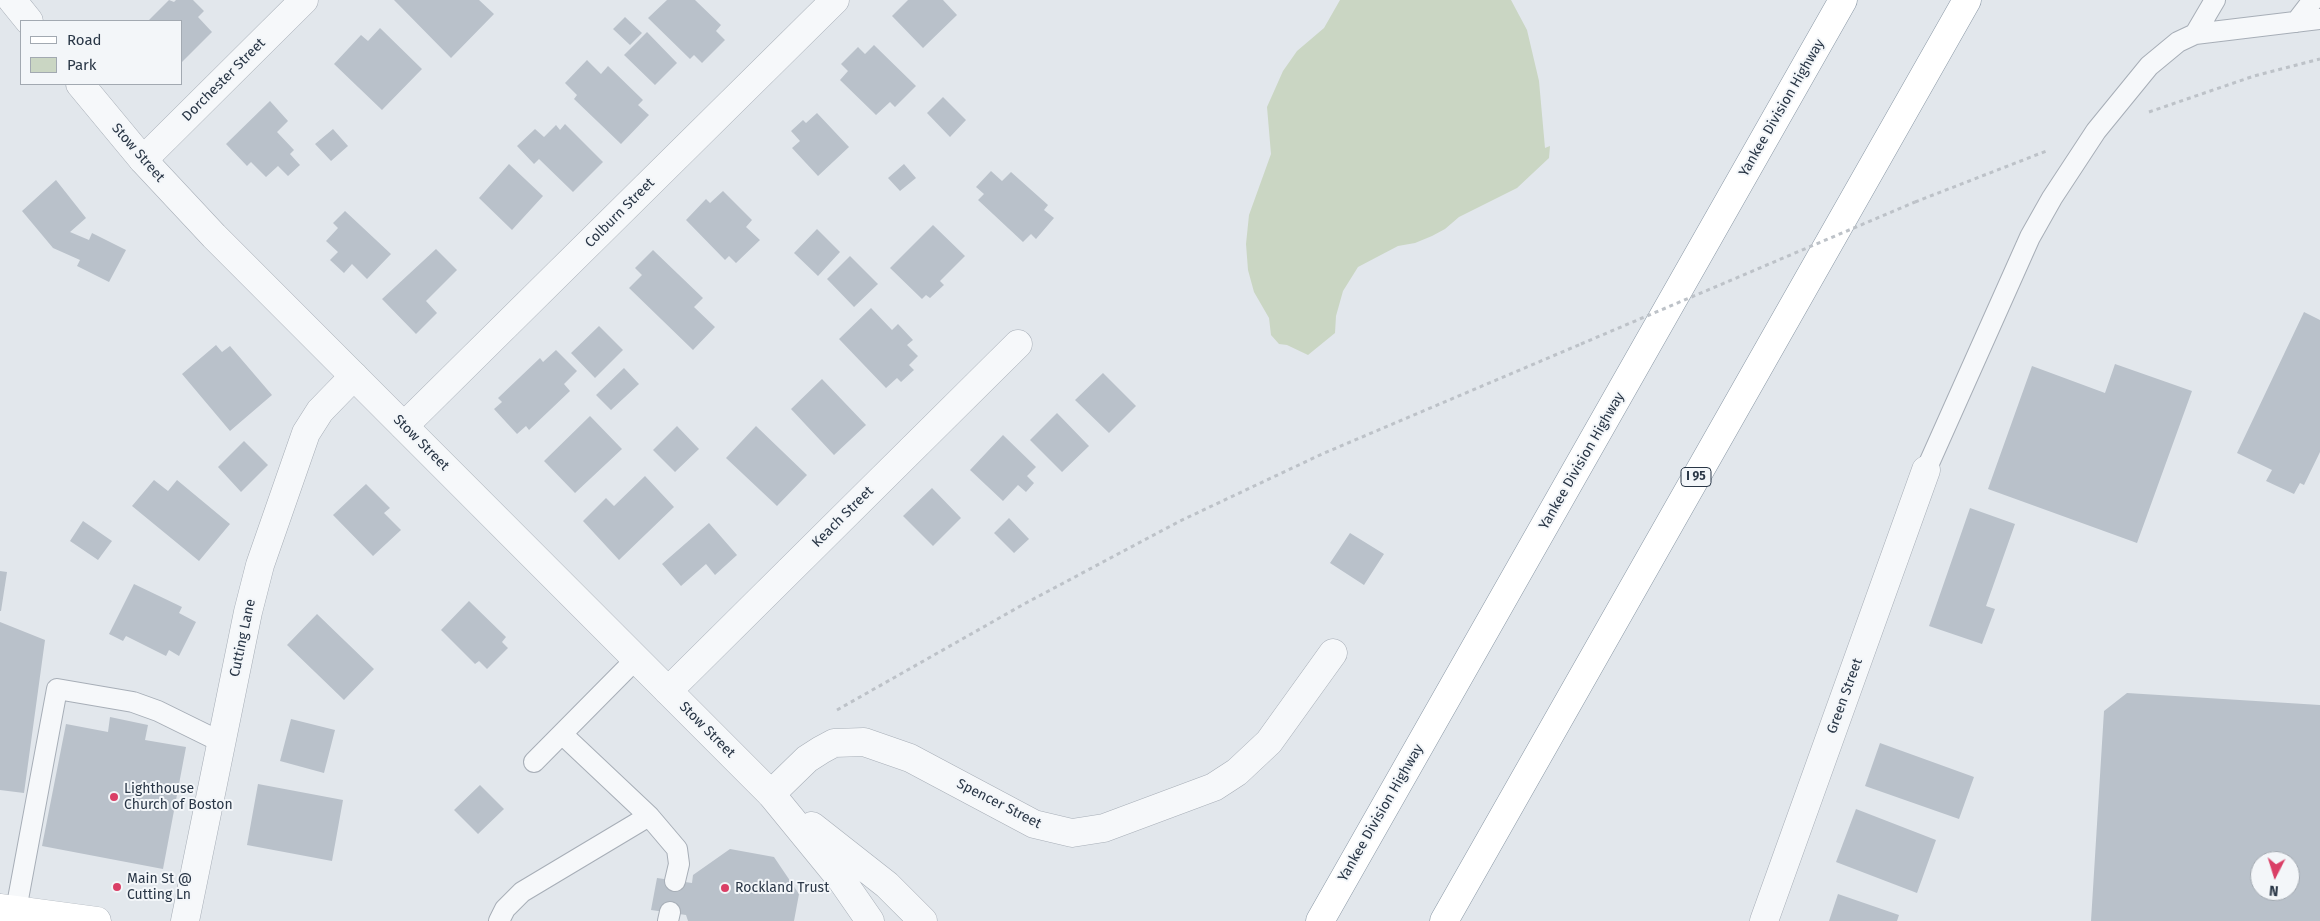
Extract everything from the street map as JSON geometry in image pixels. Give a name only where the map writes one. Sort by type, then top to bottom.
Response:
[{"type":"main road","name":"Yankee Division Highway","points":[[1320,921],[1843,0]]},
{"type":"main road","name":"I 95","points":[[1444,921],[1967,0]]},
{"type":"main road","points":[[8,909],[97,921]]},
{"type":"street","points":[[12,0],[28,20]]},
{"type":"street","name":"Dorchester Street","points":[[143,160],[304,0]]},
{"type":"street","name":"Colburn Street","points":[[404,426],[835,0]]},
{"type":"street","name":"Stow Street","points":[[81,85],[143,160],[214,236],[771,794],[843,882],[870,921]]},
{"type":"street","name":"Keach Street","points":[[668,691],[1018,344]]},
{"type":"street","name":"Cutting Lane","points":[[185,921],[221,742],[258,573],[306,433],[320,412],[354,376]]},
{"type":"street","name":"Green Street","points":[[1764,921],[1926,470]]},
{"type":"street","name":"Spencer Street","points":[[771,794],[807,759],[821,750],[834,743],[864,742],[910,758],[1034,824],[1072,833],[1104,828],[1214,787],[1237,772],[1270,742],[1333,653]]},
{"type":"street","name":"Stow Street","points":[[771,794],[887,885],[923,921]]},
{"type":"lane","points":[[2195,34],[2216,0]]},
{"type":"lane","points":[[2296,22],[2313,0]]},
{"type":"lane","points":[[1926,470],[2030,237],[2052,198],[2096,131],[2144,71],[2162,53],[2195,34],[2320,19]]},
{"type":"lane","points":[[534,762],[636,659]]},
{"type":"lane","points":[[8,909],[57,689],[133,702],[158,711],[221,742]]},
{"type":"lane","points":[[562,734],[649,816],[677,849],[678,864],[675,880]]},
{"type":"lane","points":[[499,921],[505,909],[522,892],[649,816]]},
{"type":"path","points":[[835,711],[1024,604],[1180,521],[1322,454],[1915,202]]},
{"type":"green space","points":[[1340,0],[1511,0],[1527,30],[1539,81],[1545,148],[1550,146],[1549,158],[1517,188],[1459,217],[1445,229],[1432,236],[1415,243],[1398,246],[1358,267],[1343,291],[1336,316],[1335,333],[1308,355],[1287,345],[1279,344],[1271,335],[1269,318],[1254,292],[1248,270],[1246,244],[1249,215],[1271,154],[1267,107],[1283,71],[1297,51],[1324,28]]},
{"type":"building","points":[[169,0],[174,2],[176,0],[193,0],[204,11],[198,17],[212,32],[182,62],[182,20],[149,20]]},
{"type":"building","points":[[394,0],[479,0],[494,14],[451,58]]},
{"type":"building","points":[[667,0],[695,0],[721,25],[716,31],[725,40],[702,63],[694,55],[690,59],[648,18]]},
{"type":"building","points":[[908,0],[943,0],[957,15],[923,48],[892,16]]},
{"type":"building","points":[[625,17],[642,33],[630,45],[613,29]]},
{"type":"building","points":[[380,28],[422,69],[382,110],[334,64],[361,35],[368,41]]},
{"type":"building","points":[[647,32],[677,63],[655,85],[624,55]]},
{"type":"building","points":[[874,45],[916,86],[895,107],[890,102],[876,115],[840,80],[848,71],[841,64],[858,47],[865,54]]},
{"type":"building","points":[[587,60],[601,74],[608,66],[643,100],[638,105],[649,115],[621,144],[574,99],[577,95],[565,83]]},
{"type":"building","points":[[943,97],[966,120],[950,137],[927,113]]},
{"type":"building","points":[[270,101],[288,121],[277,132],[294,150],[290,154],[300,165],[288,176],[278,166],[266,177],[251,162],[247,166],[226,144]]},
{"type":"building","points":[[817,113],[849,147],[818,176],[792,148],[800,141],[791,131],[803,120],[806,123]]},
{"type":"building","points":[[565,124],[603,162],[573,192],[539,159],[534,164],[517,146],[535,129],[544,137],[556,125],[560,130]]},
{"type":"building","points":[[333,129],[348,146],[331,161],[315,144]]},
{"type":"building","points":[[509,164],[543,196],[512,230],[479,198]]},
{"type":"building","points":[[904,164],[916,178],[900,191],[888,178]]},
{"type":"building","points":[[991,171],[1002,181],[1011,172],[1048,205],[1044,210],[1054,218],[1036,239],[1031,234],[1023,242],[978,200],[984,194],[976,187]]},
{"type":"building","points":[[56,180],[86,218],[70,232],[89,240],[92,233],[126,250],[109,282],[77,266],[80,260],[53,248],[22,211]]},
{"type":"building","points":[[723,191],[752,220],[746,227],[760,240],[736,263],[729,256],[725,260],[686,220],[706,199],[710,203]]},
{"type":"building","points":[[345,211],[391,254],[367,279],[352,264],[344,273],[330,260],[338,252],[326,241],[338,228],[333,223]]},
{"type":"building","points":[[933,225],[965,256],[940,281],[944,285],[930,298],[926,295],[922,299],[890,268]]},
{"type":"building","points":[[817,229],[840,252],[818,276],[794,253]]},
{"type":"building","points":[[436,249],[457,270],[426,301],[437,313],[416,334],[382,299]]},
{"type":"building","points":[[653,250],[703,298],[694,307],[715,327],[693,350],[629,288],[642,275],[635,268]]},
{"type":"building","points":[[850,256],[878,284],[854,307],[827,279]]},
{"type":"building","points":[[871,308],[892,330],[898,324],[913,340],[907,345],[918,356],[909,365],[914,370],[901,382],[897,378],[886,388],[839,339]]},
{"type":"building","points":[[2304,312],[2320,320],[2320,452],[2304,485],[2300,483],[2294,494],[2266,481],[2272,470],[2237,453]]},
{"type":"building","points":[[599,326],[623,350],[595,378],[571,353]]},
{"type":"building","points":[[216,345],[222,352],[230,346],[272,395],[230,431],[182,374]]},
{"type":"building","points":[[556,350],[577,371],[564,384],[570,391],[529,430],[526,426],[517,434],[494,409],[502,402],[498,398],[540,358],[543,362]]},
{"type":"building","points":[[2115,364],[2192,391],[2137,543],[1988,489],[2032,366],[2105,393]]},
{"type":"building","points":[[624,368],[639,384],[611,410],[596,395]]},
{"type":"building","points":[[1103,373],[1136,406],[1109,433],[1075,400]]},
{"type":"building","points":[[822,379],[866,425],[834,455],[791,409]]},
{"type":"building","points":[[1057,413],[1089,446],[1062,472],[1030,440]]},
{"type":"building","points":[[590,416],[622,449],[575,493],[544,461]]},
{"type":"building","points":[[677,426],[699,449],[675,472],[653,450]]},
{"type":"building","points":[[756,426],[807,475],[777,506],[726,458]]},
{"type":"building","points":[[1003,435],[1036,467],[1027,476],[1034,483],[1026,492],[1018,485],[1003,501],[970,470]]},
{"type":"building","points":[[244,441],[268,465],[241,492],[218,467]]},
{"type":"building","points":[[645,476],[674,507],[619,560],[583,521],[606,498],[614,506]]},
{"type":"building","points":[[154,480],[168,491],[177,480],[230,524],[199,561],[132,506]]},
{"type":"building","points":[[366,484],[390,508],[384,513],[401,530],[373,556],[333,515]]},
{"type":"building","points":[[932,488],[961,518],[933,546],[903,516]]},
{"type":"building","points":[[1970,508],[2015,524],[1986,606],[1995,609],[1982,644],[1929,626]]},
{"type":"building","points":[[1009,518],[1029,539],[1014,553],[994,533]]},
{"type":"building","points":[[83,521],[112,541],[98,560],[70,541]]},
{"type":"building","points":[[709,523],[737,555],[715,575],[706,564],[681,586],[662,564]]},
{"type":"building","points":[[1350,533],[1384,554],[1364,585],[1330,563]]},
{"type":"building","points":[[0,571],[7,572],[1,611],[0,611]]},
{"type":"building","points":[[134,584],[182,607],[179,613],[196,622],[179,656],[169,650],[166,656],[126,636],[123,641],[109,634]]},
{"type":"building","points":[[469,601],[506,637],[502,642],[508,648],[487,669],[479,661],[475,664],[441,630]]},
{"type":"building","points":[[317,614],[374,669],[344,700],[287,645]]},
{"type":"building","points":[[0,622],[45,640],[24,793],[0,790]]},
{"type":"building","points":[[2127,693],[2320,705],[2320,921],[2091,921],[2104,711]]},
{"type":"building","name":"Lighthouse Church of Boston","points":[[110,717],[148,725],[145,740],[186,747],[163,869],[42,846],[66,724],[108,732]]},
{"type":"building","points":[[291,719],[335,730],[324,773],[280,761]]},
{"type":"building","points":[[1880,743],[1974,777],[1959,819],[1865,786]]},
{"type":"building","points":[[258,784],[343,800],[332,861],[247,845]]},
{"type":"building","points":[[480,785],[504,809],[478,834],[454,810]]},
{"type":"building","points":[[1856,809],[1936,840],[1917,893],[1836,862]]},
{"type":"building","name":"Rockland Trust","points":[[730,849],[774,857],[799,894],[794,921],[688,921],[686,915],[651,910],[657,878],[692,883],[693,875]]},
{"type":"building","points":[[1838,894],[1899,915],[1897,921],[1829,921]]},
{"type":"place","name":"Lighthouse Church of Boston","points":[[114,797]]},
{"type":"place","name":"Main St @ Cutting Ln","points":[[117,887]]},
{"type":"place","name":"Rockland Trust","points":[[725,888]]}]
